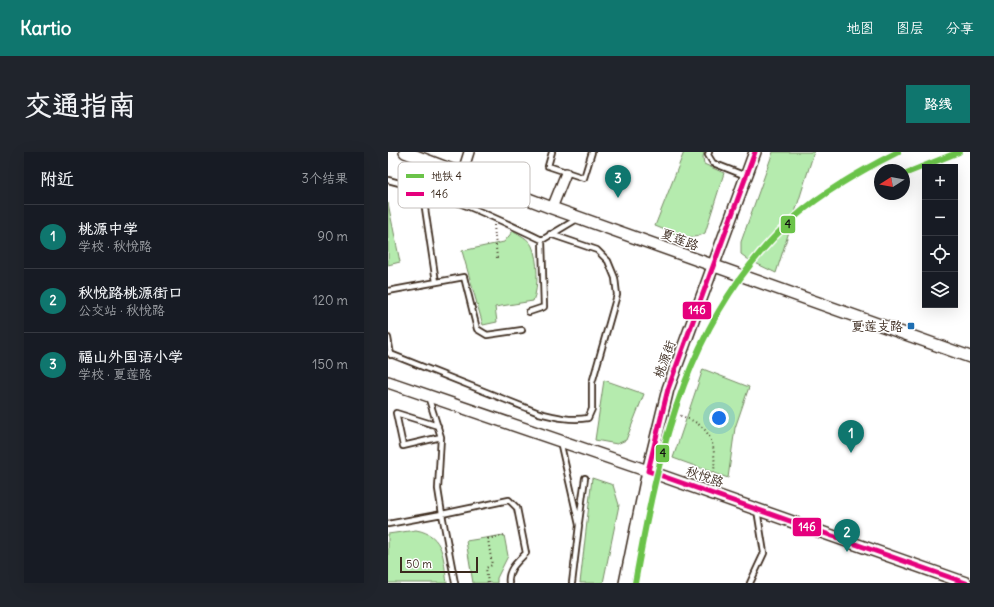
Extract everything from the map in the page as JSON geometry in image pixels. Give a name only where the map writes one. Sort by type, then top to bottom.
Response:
[{"type":"street","name":"夏莲路","points":[[405,152],[431,162]]},
{"type":"street","points":[[466,162],[469,152]]},
{"type":"street","name":"桃源街","points":[[625,583],[648,471],[668,389],[755,152]]},
{"type":"street","points":[[552,208],[566,173]]},
{"type":"street","name":"夏莲路","points":[[530,200],[970,357]]},
{"type":"street","name":"秋悦路","points":[[388,382],[712,493],[966,583]]},
{"type":"lane","points":[[552,152],[548,166],[584,178],[592,152]]},
{"type":"lane","points":[[709,152],[708,155],[713,163],[746,176]]},
{"type":"lane","points":[[388,180],[398,182]]},
{"type":"lane","points":[[425,208],[436,282]]},
{"type":"lane","points":[[473,208],[542,240]]},
{"type":"lane","points":[[542,240],[580,217]]},
{"type":"lane","points":[[388,338],[390,354],[539,413],[580,420],[588,418],[592,409],[592,383],[617,295],[615,278],[608,261],[597,250],[550,234]]},
{"type":"lane","points":[[529,312],[544,307],[542,240]]},
{"type":"lane","points":[[388,291],[464,277],[477,328],[486,335],[522,330]]},
{"type":"lane","points":[[428,396],[441,437],[438,489],[455,583]]},
{"type":"lane","points":[[438,426],[396,413],[403,446],[441,437]]},
{"type":"lane","points":[[560,441],[578,525]]},
{"type":"lane","points":[[572,583],[585,478]]},
{"type":"lane","points":[[388,524],[509,500],[517,508],[526,553],[515,564],[508,576],[509,583]]},
{"type":"lane","points":[[750,583],[764,553],[757,509]]},
{"type":"path","points":[[493,216],[497,258]]},
{"type":"path","points":[[663,408],[698,424],[708,434],[715,458],[712,493]]},
{"type":"path","points":[[488,583],[486,568],[492,565],[488,539],[504,536]]},
{"type":"green space","points":[[684,152],[704,152],[704,164],[724,173],[705,233],[693,237],[680,236],[655,226]]},
{"type":"green space","points":[[773,152],[814,152],[776,273],[749,260],[741,254],[741,242]]},
{"type":"green space","points":[[388,203],[400,262],[388,265]]},
{"type":"green space","points":[[513,231],[524,237],[532,246],[536,258],[537,274],[535,295],[533,301],[495,307],[497,322],[483,325],[462,251],[504,242]]},
{"type":"green space","points":[[703,369],[749,387],[735,428],[728,478],[673,458]]},
{"type":"green space","points":[[604,380],[644,394],[626,440],[617,444],[595,440]]},
{"type":"green space","points":[[592,478],[613,485],[619,505],[603,583],[580,583]]},
{"type":"green space","points":[[416,530],[433,537],[441,549],[447,583],[388,583],[388,534]]},
{"type":"green space","points":[[504,535],[508,556],[497,578],[497,583],[473,583],[466,541]]},
{"type":"metro line","name":"4","points":[[635,583],[644,532],[668,433],[684,385],[704,339],[729,295],[759,254],[796,216],[845,181],[898,152]]},
{"type":"metro line","name":"4","points":[[910,172],[959,152]]},
{"type":"transit line","name":"146","points":[[648,471],[668,389],[755,152]]},
{"type":"transit line","name":"146","points":[[648,471],[966,583]]},
{"type":"place","name":"福山外国语小学","points":[[618,198]]},
{"type":"place","name":"夏莲支路","points":[[911,326]]},
{"type":"place","name":"桃源中学","points":[[851,453]]},
{"type":"place","name":"秋悦路桃源街口","points":[[847,552]]}]
